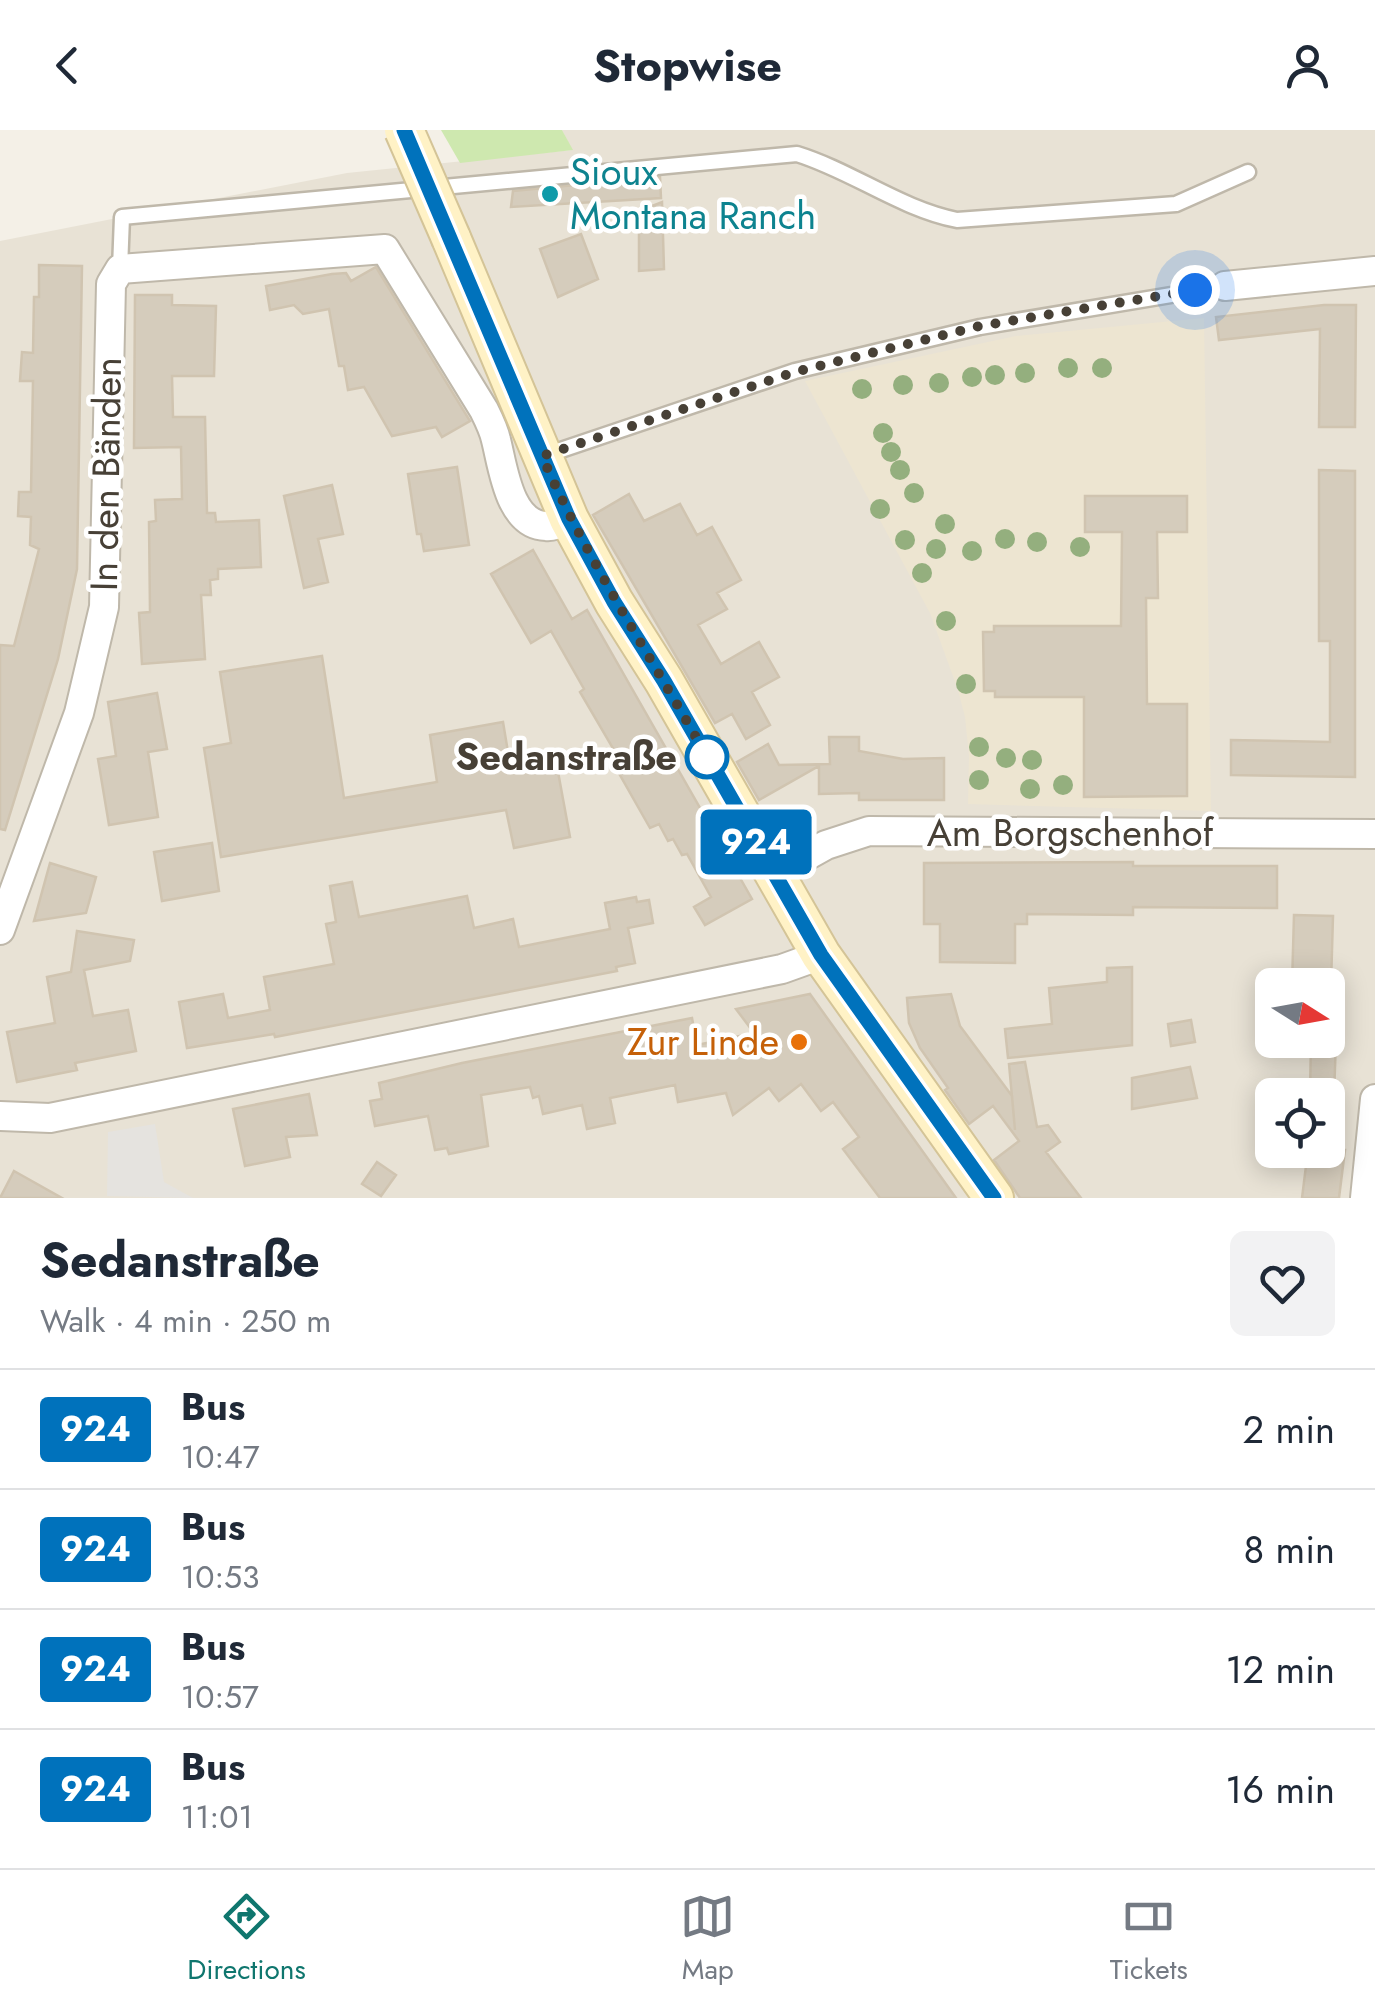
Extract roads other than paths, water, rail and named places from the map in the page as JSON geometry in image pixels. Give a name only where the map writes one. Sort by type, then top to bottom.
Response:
[{"type":"street","points":[[404,130],[569,519],[614,602],[664,681],[821,955],[994,1198]]},
{"type":"street","points":[[120,269],[384,249],[484,410],[496,438],[510,497],[528,519],[540,525],[550,527],[569,519]]},
{"type":"street","name":"In den Bänden","points":[[0,930],[79,712],[104,606],[111,284],[120,269]]},
{"type":"street","points":[[1224,286],[1375,271]]},
{"type":"street","name":"Am Borgschenhof","points":[[774,874],[826,845],[869,831],[1375,834]]},
{"type":"street","points":[[0,1116],[50,1118],[782,970],[821,955]]},
{"type":"street","points":[[1366,1198],[1374,1154],[1375,1099]]},
{"type":"lane","points":[[120,269],[122,217],[797,154],[828,163],[932,215],[957,220],[1176,204],[1248,172]]},
{"type":"lane","points":[[542,456],[795,372],[980,326],[1224,286]]},
{"type":"place","name":"Sioux Montana Ranch","points":[[550,194]]},
{"type":"place","name":"Sedanstraße","points":[[707,757]]},
{"type":"place","name":"Zur Linde","points":[[799,1042]]}]
